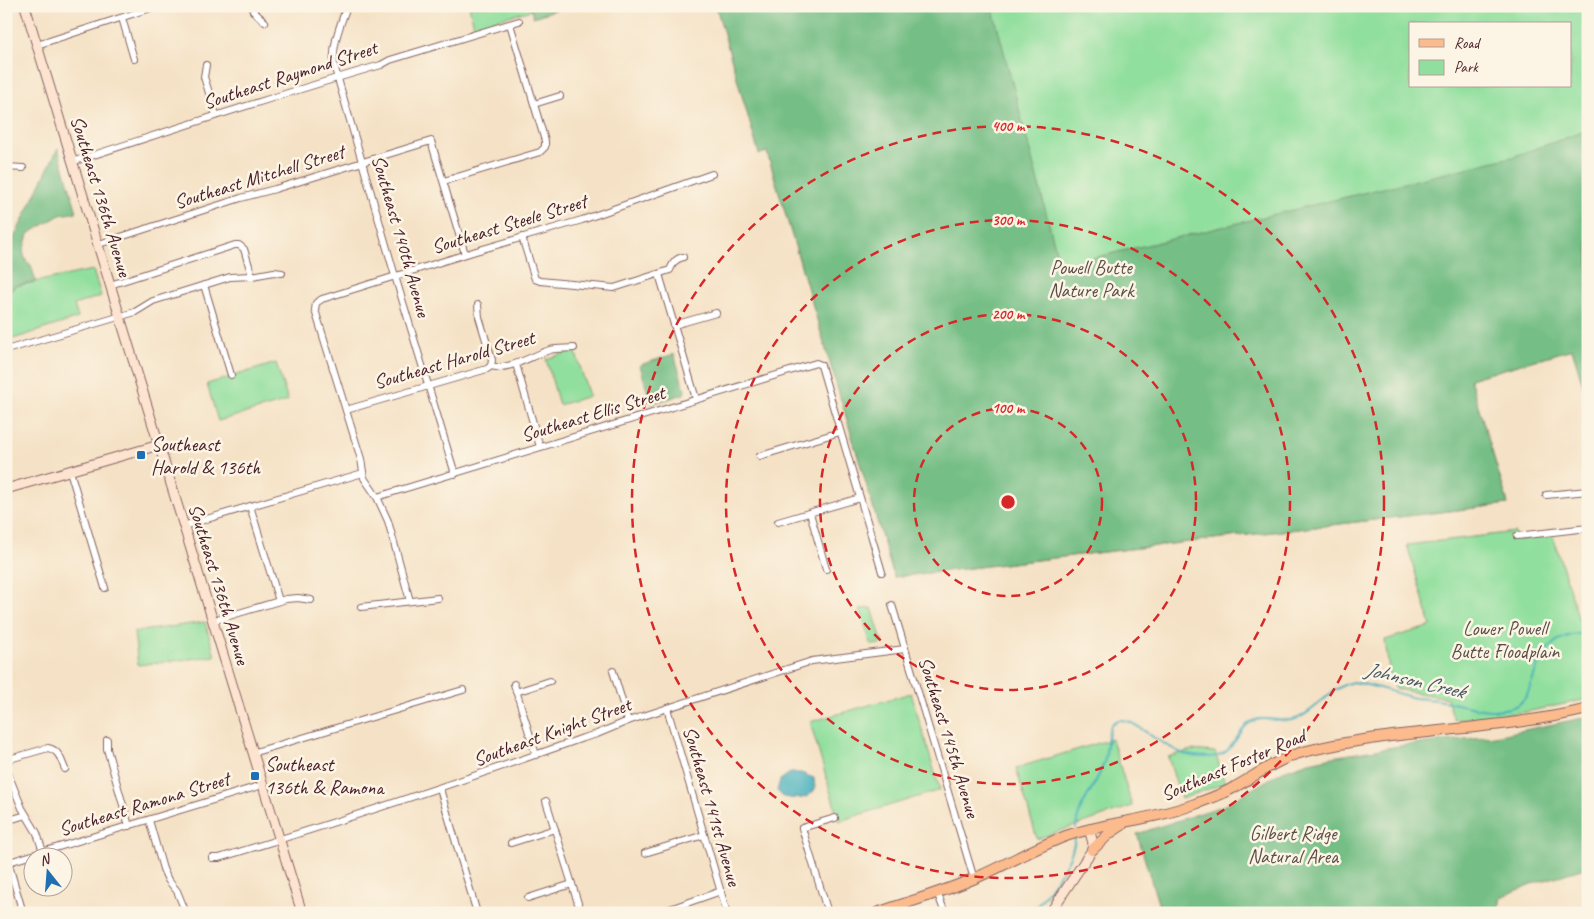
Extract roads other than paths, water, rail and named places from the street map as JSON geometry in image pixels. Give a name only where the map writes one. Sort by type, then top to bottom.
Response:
[{"type":"main road","name":"Southeast Foster Road","points":[[877,913],[897,910],[974,878],[1056,840],[1087,830],[1164,814],[1220,795],[1274,763],[1302,752],[1373,738],[1522,721],[1588,709]]},
{"type":"main road","points":[[1092,850],[1110,833],[1127,822]]},
{"type":"street","name":"Southeast 136th Avenue","points":[[25,6],[302,913]]},
{"type":"street","points":[[37,44],[157,6]]},
{"type":"street","points":[[252,6],[254,11],[265,22]]},
{"type":"street","name":"Southeast 140th Avenue","points":[[347,6],[335,44],[334,57],[338,78],[455,474]]},
{"type":"street","points":[[122,18],[134,59]]},
{"type":"street","name":"Southeast Raymond Street","points":[[72,162],[216,115],[519,21]]},
{"type":"street","points":[[465,254],[444,181],[538,153],[544,149],[544,142],[534,104],[510,24]]},
{"type":"street","points":[[206,65],[204,77],[216,115]]},
{"type":"street","points":[[534,104],[560,96]]},
{"type":"street","name":"Southeast Mitchell Street","points":[[97,244],[102,244],[241,198],[431,141],[444,181]]},
{"type":"street","points":[[6,167],[24,168]]},
{"type":"street","name":"Southeast Steele Street","points":[[346,410],[314,310],[316,303],[320,300],[465,254],[582,220],[712,174]]},
{"type":"street","points":[[522,237],[534,279],[540,281],[614,288],[670,270],[674,262],[678,258],[683,257]]},
{"type":"street","points":[[110,285],[235,245],[239,245],[244,249],[252,276]]},
{"type":"street","points":[[6,350],[135,312],[153,301],[230,277],[282,273]]},
{"type":"street","points":[[659,274],[696,399]]},
{"type":"street","points":[[204,286],[231,375]]},
{"type":"street","points":[[478,305],[479,318],[492,360],[491,366]]},
{"type":"street","points":[[674,325],[716,313]]},
{"type":"street","name":"Southeast Harold Street","points":[[346,410],[487,369],[491,366],[499,368],[516,364],[551,350],[574,348]]},
{"type":"street","points":[[516,364],[540,447]]},
{"type":"street","name":"Southeast Ellis Street","points":[[377,497],[812,364],[818,364],[822,369],[840,432]]},
{"type":"street","points":[[346,410],[361,459],[365,481],[377,497],[388,520],[410,601]]},
{"type":"street","points":[[760,456],[840,432],[882,572]]},
{"type":"street","points":[[6,489],[159,445]]},
{"type":"street","points":[[70,471],[105,588]]},
{"type":"street","points":[[183,526],[363,473]]},
{"type":"street","points":[[1546,496],[1588,491]]},
{"type":"street","points":[[778,522],[860,498]]},
{"type":"street","points":[[250,506],[279,602]]},
{"type":"street","points":[[810,513],[826,569]]},
{"type":"street","points":[[1517,536],[1588,528]]},
{"type":"street","points":[[212,621],[294,598],[311,600]]},
{"type":"street","points":[[361,607],[438,598]]},
{"type":"street","name":"Southeast 145th Avenue","points":[[892,606],[974,878]]},
{"type":"street","name":"Southeast Knight Street","points":[[212,858],[279,840],[440,789],[598,734],[628,721],[812,662],[905,649]]},
{"type":"street","points":[[613,670],[628,721]]},
{"type":"street","points":[[516,692],[550,681]]},
{"type":"street","points":[[514,684],[536,755]]},
{"type":"street","points":[[252,753],[464,690]]},
{"type":"street","name":"Southeast 141st Avenue","points":[[667,708],[727,913]]},
{"type":"street","points":[[107,740],[107,749],[129,826]]},
{"type":"street","points":[[6,760],[48,748],[57,752],[65,769]]},
{"type":"street","points":[[6,769],[26,815],[35,828],[41,846]]},
{"type":"street","name":"Southeast Ramona Street","points":[[63,846],[262,784]]},
{"type":"street","points":[[440,789],[477,913]]},
{"type":"street","points":[[546,801],[581,913]]},
{"type":"street","points":[[6,821],[26,815]]},
{"type":"street","points":[[828,913],[802,828],[835,818]]},
{"type":"street","points":[[149,820],[163,869],[168,880],[178,891],[186,913]]},
{"type":"street","points":[[511,843],[555,829]]},
{"type":"street","points":[[1050,913],[1092,850],[1093,843],[1087,830]]},
{"type":"street","points":[[645,853],[704,835]]},
{"type":"street","name":"Southeast Ramona Street","points":[[7,862],[22,858]]},
{"type":"street","points":[[7,862],[22,913]]},
{"type":"street","points":[[528,898],[572,884]]},
{"type":"street","points":[[667,910],[721,891]]},
{"type":"street","points":[[937,892],[945,913]]},
{"type":"water","points":[[790,773],[801,773],[814,778],[815,789],[812,793],[797,799],[783,797],[777,791],[780,780]]},
{"type":"waterway","name":"Johnson Creek","points":[[1076,828],[1084,801],[1102,768],[1111,725],[1118,720],[1134,724],[1159,741],[1182,753],[1209,757],[1223,754],[1228,750],[1243,729],[1253,721],[1259,719],[1296,719],[1310,711],[1336,689],[1352,682],[1415,698],[1439,700],[1486,710],[1504,709],[1513,707],[1522,701],[1528,692],[1543,655],[1553,644],[1567,636],[1588,633]]},
{"type":"waterway","name":"Johnson Creek","points":[[1032,913],[1064,867],[1073,848],[1075,838]]},
{"type":"place","name":"Southeast Harold & 136th","points":[[141,455]]},
{"type":"place","name":"Southeast 136th & Ramona","points":[[255,776]]},
{"type":"park label","name":"Powell Butte Nature Park","points":[[1091,278]]},
{"type":"park label","name":"Lower Powell Butte Floodplain","points":[[1505,640]]},
{"type":"park label","name":"Gilbert Ridge Natural Area","points":[[1293,844]]}]
